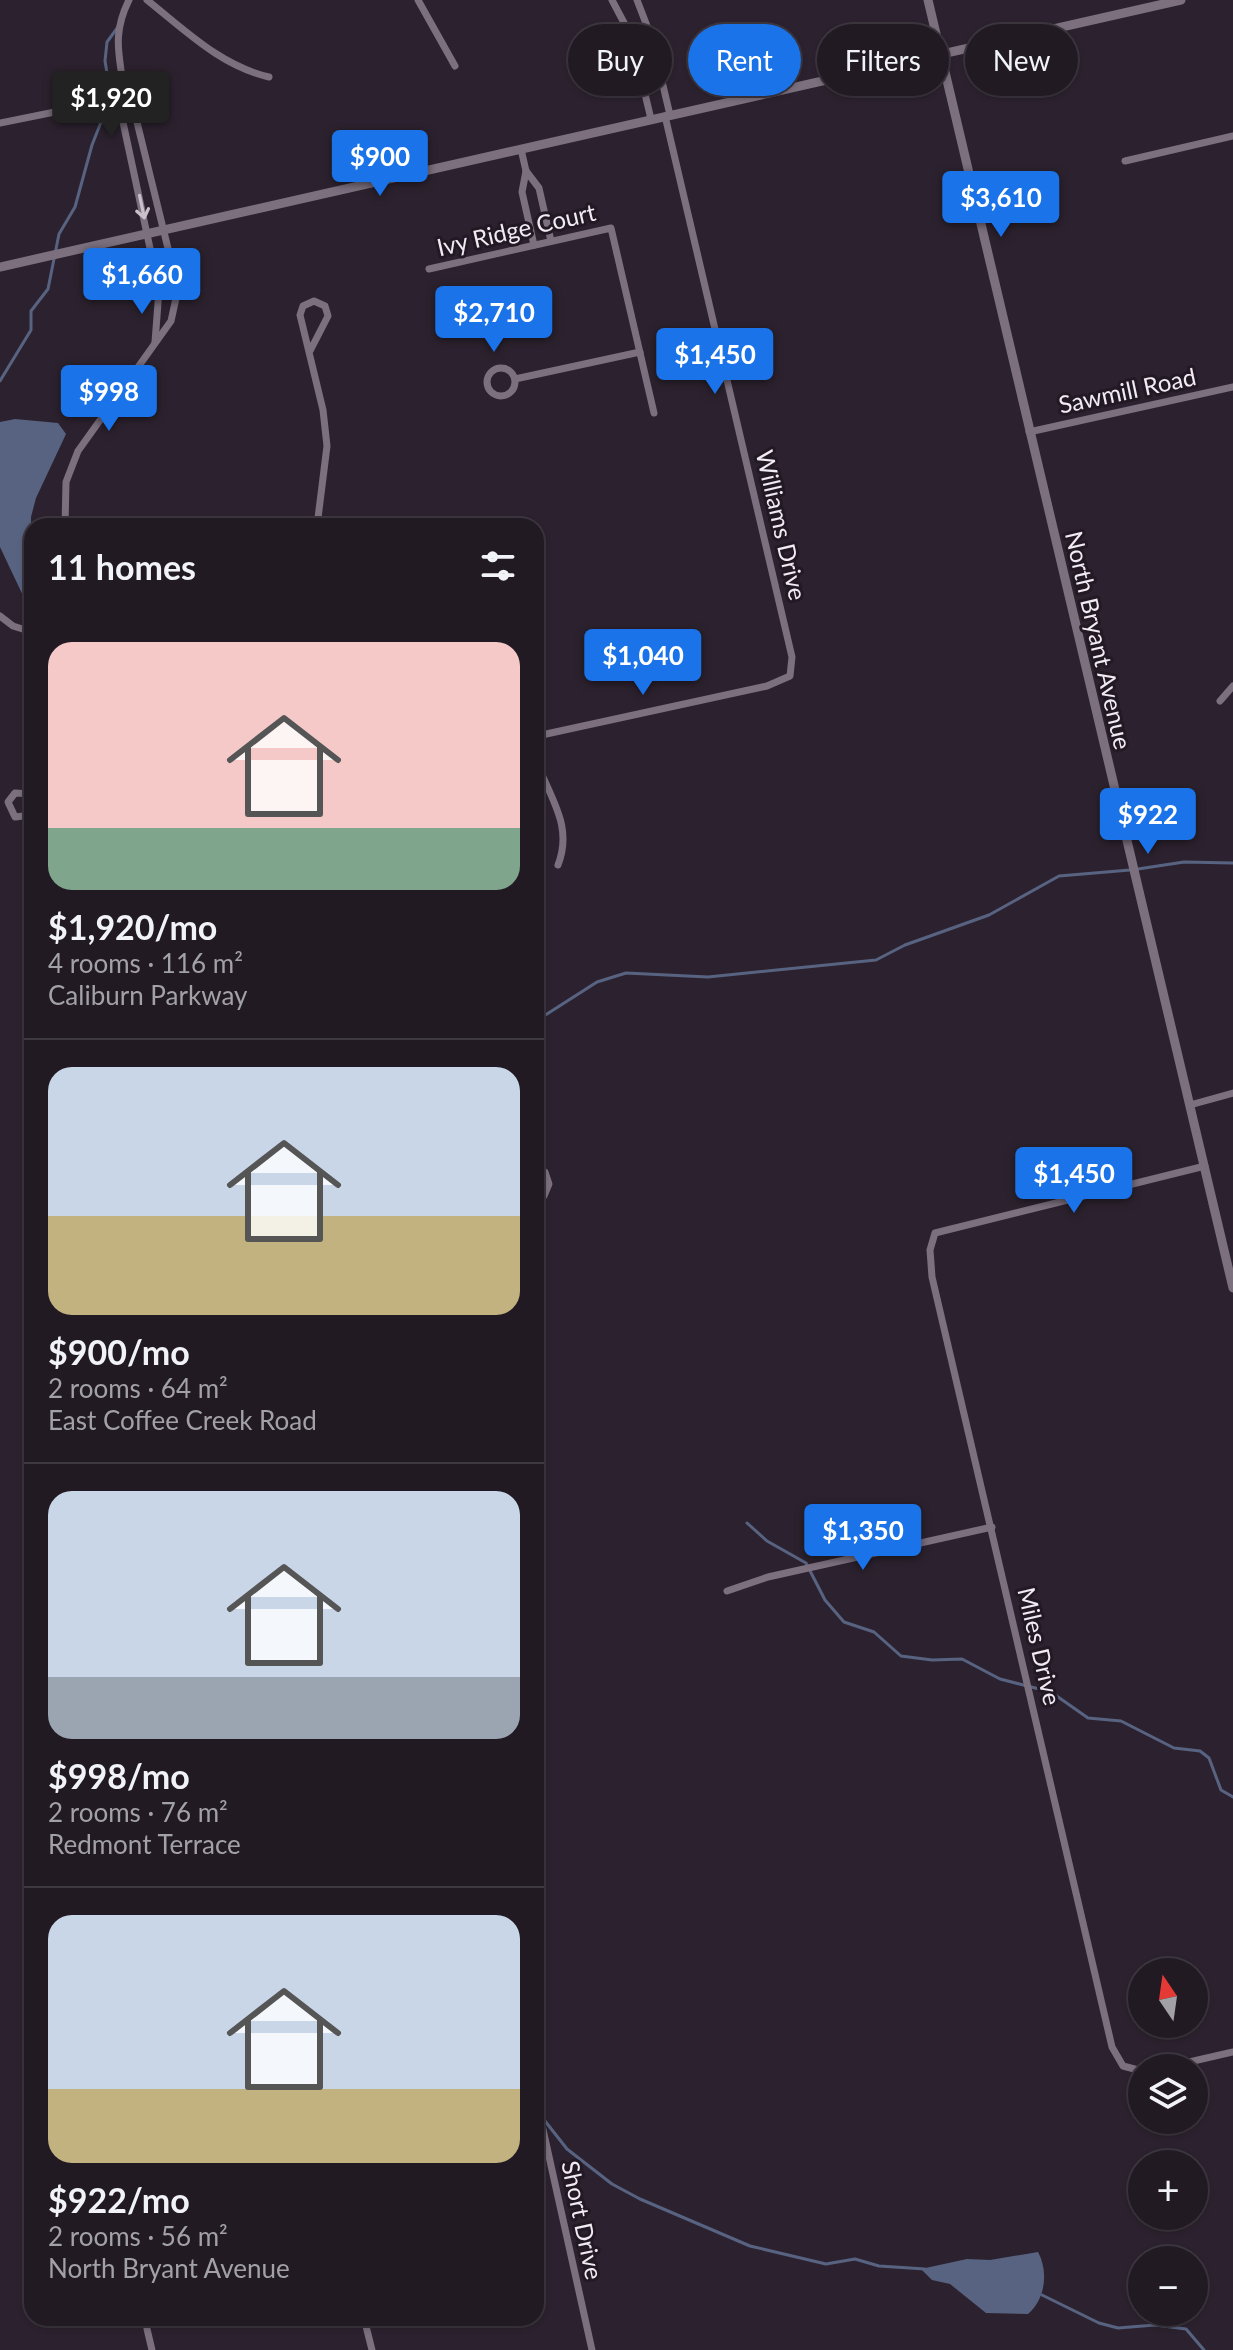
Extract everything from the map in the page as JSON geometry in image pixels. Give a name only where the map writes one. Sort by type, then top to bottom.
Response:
[{"type":"street","points":[[129,0],[116,37],[124,98],[121,113],[159,290],[155,344]]},
{"type":"street","points":[[147,0],[218,56],[242,71],[269,77]]},
{"type":"street","points":[[418,0],[455,66]]},
{"type":"street","points":[[612,0],[631,36],[651,119]]},
{"type":"street","points":[[637,0],[652,39],[667,115]]},
{"type":"street","name":"North Bryant Avenue","points":[[928,0],[933,24]]},
{"type":"street","points":[[949,52],[1149,3],[1181,0]]},
{"type":"street","points":[[0,267],[817,81]]},
{"type":"street","name":"North Bryant Avenue","points":[[949,92],[1233,1288]]},
{"type":"street","points":[[0,123],[124,98]]},
{"type":"street","points":[[65,518],[66,482],[78,451],[171,321],[178,289],[134,110],[124,98]]},
{"type":"street","name":"Williams Drive","points":[[544,734],[767,686],[790,676],[792,668],[792,657],[667,115]]},
{"type":"street","points":[[1125,161],[1233,136]]},
{"type":"street","points":[[521,149],[526,171],[522,192],[534,245]]},
{"type":"street","points":[[526,171],[539,188],[551,241]]},
{"type":"street","name":"Ivy Ridge Court","points":[[429,269],[611,228],[640,352]]},
{"type":"street","points":[[310,351],[328,316],[327,309],[318,301],[305,304],[300,312],[327,446],[318,518]]},
{"type":"street","points":[[515,379],[640,352],[654,413]]},
{"type":"street","points":[[498,369],[507,369],[515,379],[512,392],[504,396],[492,393],[487,386],[490,373],[498,369]]},
{"type":"street","name":"Sawmill Road","points":[[1029,432],[1233,387]]},
{"type":"street","points":[[1,619],[24,629]]},
{"type":"street","points":[[1220,701],[1233,686]]},
{"type":"street","points":[[544,783],[559,808],[564,827],[563,853],[558,865]]},
{"type":"street","points":[[24,794],[15,793],[8,802],[15,817],[24,816]]},
{"type":"street","points":[[1190,1105],[1233,1093]]},
{"type":"street","name":"Miles Drive","points":[[1128,2067],[1123,2066],[1112,2047],[932,1277],[930,1250],[935,1233],[1205,1166]]},
{"type":"street","points":[[544,1171],[549,1184],[544,1196]]},
{"type":"street","points":[[727,1591],[768,1577],[992,1527]]},
{"type":"street","points":[[1208,2058],[1233,2052]]},
{"type":"street","name":"Short Drive","points":[[544,2134],[592,2350]]},
{"type":"street","points":[[366,2326],[372,2350]]},
{"type":"street","points":[[147,2329],[152,2350]]},
{"type":"water","points":[[15,419],[58,423],[66,434],[36,498],[31,518],[24,518],[24,598],[0,547],[0,422]]},
{"type":"water","points":[[1038,2252],[1044,2285],[1042,2294],[1028,2314],[986,2313],[950,2284],[932,2280],[921,2269],[967,2259],[990,2260]]},
{"type":"waterway","points":[[0,381],[31,330],[31,311],[48,289],[59,234],[75,207],[92,145],[111,97],[105,61],[107,42],[118,27]]},
{"type":"waterway","points":[[1138,869],[1184,862],[1233,863]]},
{"type":"waterway","points":[[544,1016],[597,982],[626,973],[708,977],[876,960],[905,945],[989,915],[1059,876],[1130,870]]},
{"type":"waterway","points":[[747,1523],[767,1541],[806,1563],[825,1600],[844,1622],[874,1632],[901,1656],[932,1660],[962,1659],[1000,1679],[1051,1692],[1088,1718],[1121,1721],[1174,1748],[1200,1751],[1209,1758],[1221,1790],[1233,1797]]},
{"type":"waterway","points":[[545,2121],[567,2149],[612,2184],[750,2246],[826,2264],[855,2259],[879,2266],[925,2269]]},
{"type":"waterway","points":[[1042,2295],[1099,2323],[1118,2328],[1155,2325],[1186,2329],[1204,2350]]}]
